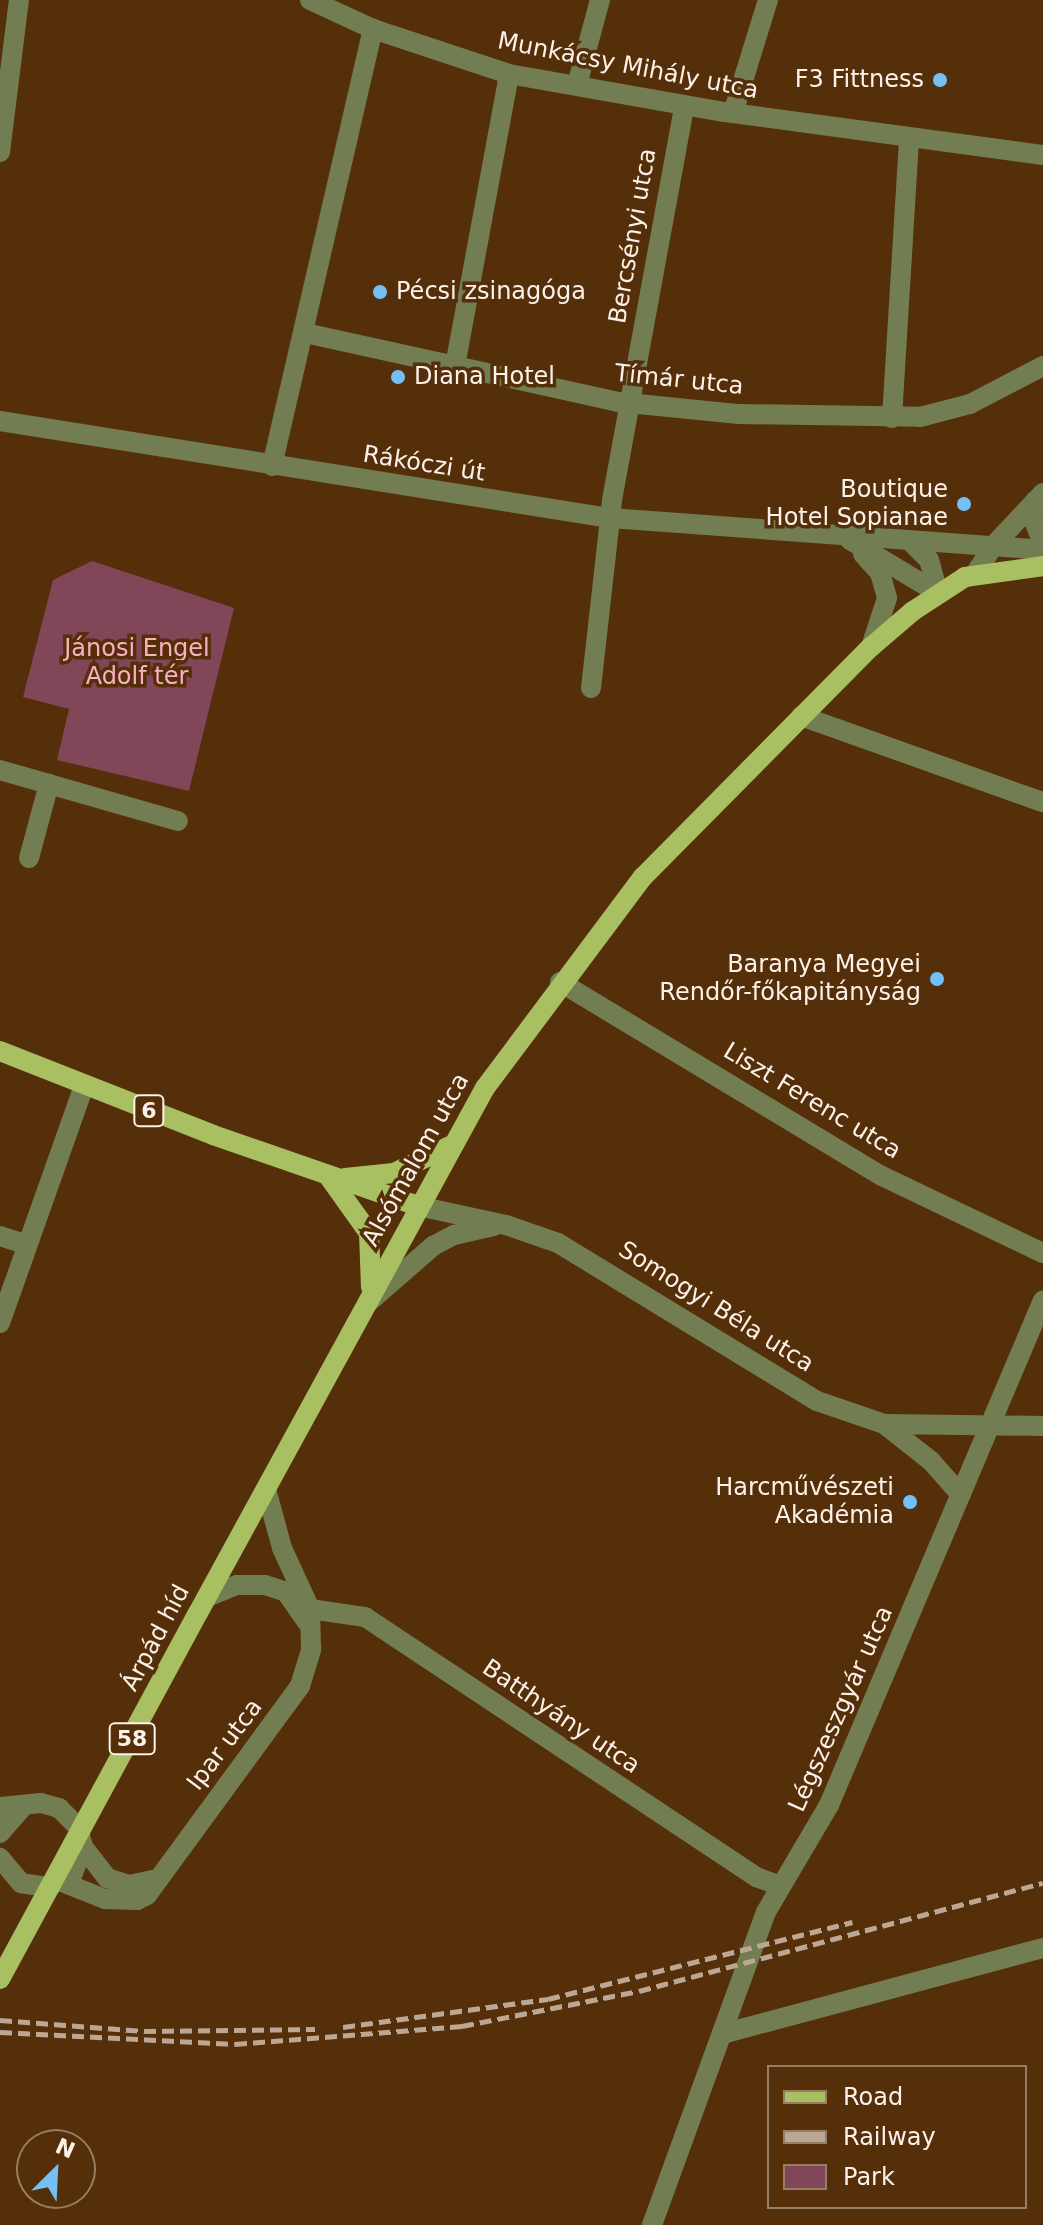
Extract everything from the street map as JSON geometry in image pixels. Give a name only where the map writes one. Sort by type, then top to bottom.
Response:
[{"type":"main road","points":[[801,716],[871,647],[938,593],[975,574],[1043,566]]},
{"type":"main road","name":"Alsómalom utca","points":[[266,1489],[450,1146],[560,982],[643,877],[801,716]]},
{"type":"main road","name":"6","points":[[0,1051],[84,1086],[329,1177],[418,1206]]},
{"type":"main road","name":"6","points":[[329,1177],[394,1173],[450,1146]]},
{"type":"main road","points":[[329,1177],[369,1233],[374,1275],[368,1303]]},
{"type":"main road","name":"Árpád híd","points":[[0,1979],[266,1489]]},
{"type":"street","points":[[0,152],[8,34],[19,0]]},
{"type":"street","name":"Munkácsy Mihály utca","points":[[310,0],[373,29],[509,74],[684,106],[1043,155]]},
{"type":"street","points":[[577,85],[600,0]]},
{"type":"street","points":[[733,113],[768,0]]},
{"type":"street","points":[[272,466],[289,378],[305,333],[373,29]]},
{"type":"street","points":[[455,366],[509,74]]},
{"type":"street","name":"Bercsényi utca","points":[[591,688],[610,518],[684,106]]},
{"type":"street","points":[[892,418],[909,138]]},
{"type":"street","name":"Tímár utca","points":[[305,333],[629,404],[892,418],[920,417],[970,404],[1043,366]]},
{"type":"street","name":"Rákóczi út","points":[[0,421],[610,518],[1043,550]]},
{"type":"street","points":[[1039,497],[1034,521],[1043,543]]},
{"type":"street","points":[[975,574],[993,546],[1039,497]]},
{"type":"street","points":[[843,535],[869,559],[886,589],[881,627],[871,647]]},
{"type":"street","name":"Rákóczi út","points":[[843,535],[938,593]]},
{"type":"street","points":[[911,542],[929,560],[938,593]]},
{"type":"street","points":[[801,716],[1043,802]]},
{"type":"street","points":[[0,770],[178,821]]},
{"type":"street","points":[[29,858],[49,784]]},
{"type":"street","name":"Liszt Ferenc utca","points":[[560,982],[882,1176],[1043,1253]]},
{"type":"street","points":[[0,1323],[84,1086]]},
{"type":"street","name":"Somogyi Béla utca","points":[[418,1206],[506,1225],[558,1243],[817,1401],[884,1424],[1043,1426]]},
{"type":"street","points":[[368,1303],[443,1240],[506,1225]]},
{"type":"street","points":[[0,1236],[27,1245]]},
{"type":"street","name":"Légszeszgyár utca","points":[[651,2223],[778,1885],[829,1805],[1043,1300]]},
{"type":"street","points":[[884,1424],[931,1461],[961,1495]]},
{"type":"street","name":"Ipar utca","points":[[0,1858],[10,1874],[27,1886],[62,1882],[105,1899],[127,1901],[147,1895],[300,1686],[312,1632],[310,1609],[282,1548],[266,1489]]},
{"type":"street","points":[[203,1605],[237,1585],[278,1588],[295,1601],[312,1632]]},
{"type":"street","name":"Batthyány utca","points":[[310,1609],[365,1617],[756,1877],[778,1885]]},
{"type":"street","points":[[0,1807],[41,1803],[65,1811],[78,1827],[83,1847],[107,1878],[129,1885],[157,1879]]},
{"type":"street","points":[[0,1833],[23,1807]]},
{"type":"street","points":[[62,1882],[77,1867],[83,1847]]},
{"type":"street","points":[[722,2034],[1043,1948]]},
{"type":"green space","name":"Jánosi Engel Adolf tér","points":[[92,561],[234,608],[189,791],[57,760],[69,709],[23,697],[53,580]]},
{"type":"railway","points":[[0,2032],[235,2044],[462,2026],[639,1991],[1043,1883]]},
{"type":"railway","points":[[343,2027],[548,1999],[852,1922]]},
{"type":"railway","points":[[0,2020],[144,2031],[315,2029]]},
{"type":"place","name":"F3 Fittness","points":[[940,80]]},
{"type":"place","name":"Pécsi zsinagóga","points":[[380,292]]},
{"type":"place","name":"Diana Hotel","points":[[398,377]]},
{"type":"place","name":"Boutique Hotel Sopianae","points":[[964,504]]},
{"type":"place","name":"Baranya Megyei Rendőr-főkapitányság","points":[[937,979]]},
{"type":"place","name":"Harcművészeti Akadémia","points":[[910,1502]]}]
